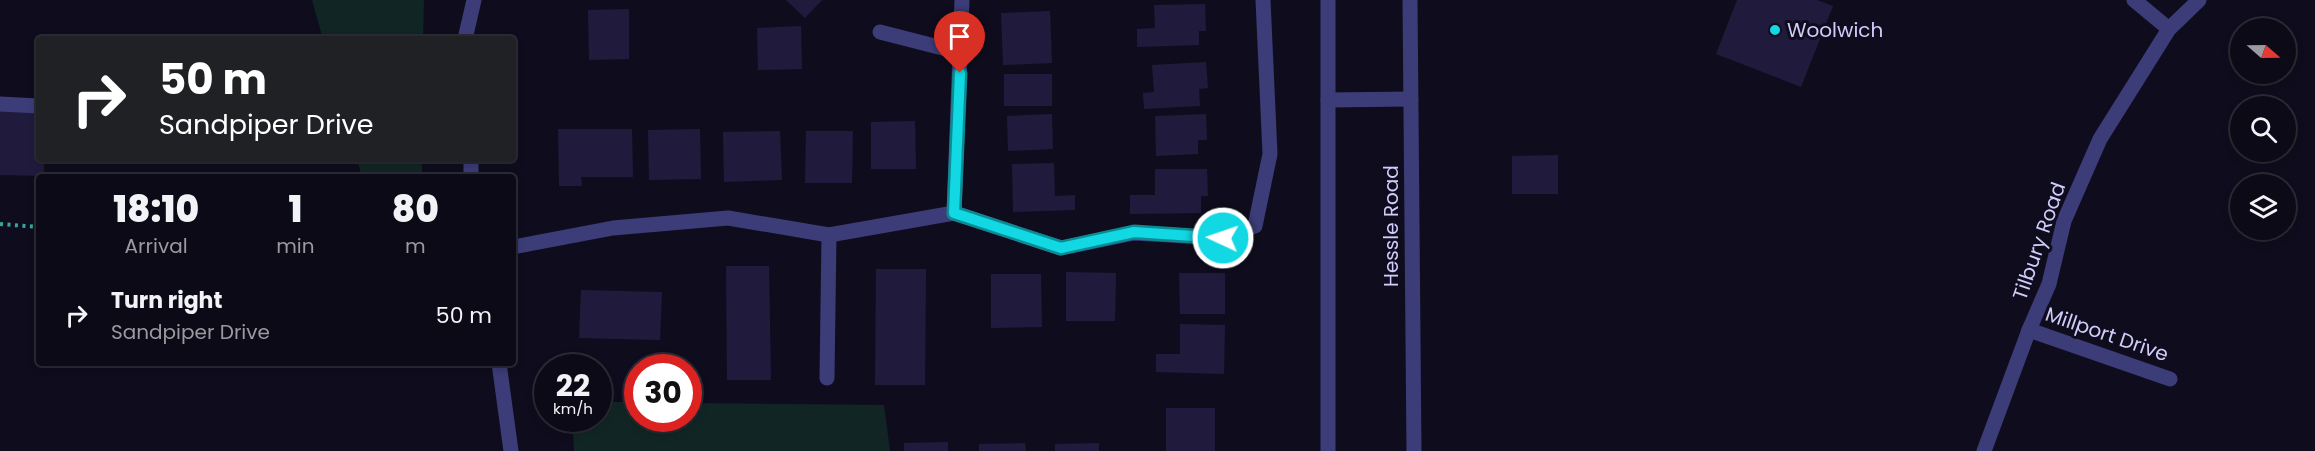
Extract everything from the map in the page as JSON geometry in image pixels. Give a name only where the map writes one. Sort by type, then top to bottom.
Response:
[{"type":"street","points":[[466,36],[474,0]]},
{"type":"street","points":[[954,213],[963,0]]},
{"type":"street","points":[[516,246],[613,228],[728,218],[829,236],[954,213],[1061,248],[1134,232],[1223,238],[1255,226],[1270,154],[1263,0]]},
{"type":"street","points":[[1328,0],[1328,451]]},
{"type":"street","name":"Hessle Road","points":[[1410,0],[1414,451]]},
{"type":"street","points":[[2134,0],[2169,29]]},
{"type":"street","name":"Tilbury Road","points":[[1984,451],[2029,330],[2049,284],[2064,221],[2100,139],[2169,29],[2199,0]]},
{"type":"street","points":[[880,32],[962,52]]},
{"type":"street","points":[[1328,100],[1411,99]]},
{"type":"street","points":[[0,104],[36,106]]},
{"type":"street","points":[[827,378],[829,236]]},
{"type":"street","name":"Millport Drive","points":[[2029,330],[2170,379]]},
{"type":"street","points":[[499,366],[511,451]]},
{"type":"path","points":[[0,225],[36,227]]},
{"type":"green space","points":[[312,0],[424,0],[423,36],[322,36]]},
{"type":"green space","points":[[358,162],[422,162],[422,174],[361,174]]},
{"type":"green space","points":[[612,402],[624,402],[624,432],[702,432],[702,403],[884,405],[890,451],[574,451],[573,432],[612,432]]},
{"type":"building","points":[[786,0],[822,0],[805,18]]},
{"type":"building","name":"Woolwich","points":[[1737,0],[1817,0],[1833,6],[1801,87],[1716,54]]},
{"type":"building","points":[[1205,4],[1206,31],[1199,31],[1199,45],[1137,47],[1137,29],[1155,28],[1154,5]]},
{"type":"building","points":[[629,9],[629,59],[589,60],[588,10]]},
{"type":"building","points":[[1050,11],[1052,63],[1003,65],[1001,13]]},
{"type":"building","points":[[801,26],[802,69],[758,70],[757,28]]},
{"type":"building","points":[[1206,62],[1208,88],[1199,89],[1200,106],[1144,109],[1143,93],[1154,92],[1152,65]]},
{"type":"building","points":[[1004,74],[1052,74],[1052,106],[1004,106]]},
{"type":"building","points":[[0,110],[36,110],[36,162],[44,162],[44,174],[0,175]]},
{"type":"building","points":[[1052,114],[1053,149],[1008,151],[1007,116]]},
{"type":"building","points":[[1206,114],[1207,140],[1198,140],[1198,154],[1156,156],[1155,116]]},
{"type":"building","points":[[915,121],[916,169],[871,169],[871,122]]},
{"type":"building","points":[[558,129],[632,129],[633,177],[581,177],[582,186],[559,186]]},
{"type":"building","points":[[700,129],[701,179],[649,180],[648,130]]},
{"type":"building","points":[[780,131],[782,180],[724,182],[723,132]]},
{"type":"building","points":[[806,131],[853,131],[852,183],[805,183]]},
{"type":"building","points":[[1558,155],[1558,194],[1512,194],[1512,156]]},
{"type":"building","points":[[1054,163],[1055,196],[1075,195],[1075,210],[1013,212],[1012,164]]},
{"type":"building","points":[[1155,169],[1207,169],[1208,196],[1201,196],[1201,213],[1130,214],[1130,195],[1155,195]]},
{"type":"building","points":[[726,266],[769,266],[771,380],[727,380]]},
{"type":"building","points":[[876,269],[926,269],[925,385],[875,385]]},
{"type":"building","points":[[1066,272],[1116,273],[1115,321],[1066,321]]},
{"type":"building","points":[[1179,273],[1225,273],[1225,314],[1180,314]]},
{"type":"building","points":[[991,274],[1041,274],[1042,327],[991,328]]},
{"type":"building","points":[[581,290],[662,292],[660,340],[579,338]]},
{"type":"building","points":[[1180,324],[1225,325],[1224,374],[1156,372],[1156,354],[1180,354]]},
{"type":"building","points":[[1166,408],[1215,408],[1215,451],[1166,451]]},
{"type":"building","points":[[948,442],[948,451],[904,451],[904,443]]},
{"type":"building","points":[[1025,443],[1026,451],[979,451],[979,444]]},
{"type":"building","points":[[1099,443],[1099,451],[1055,451],[1055,444]]},
{"type":"place","name":"Woolwich","points":[[1775,30]]},
{"type":"route","points":[[960,73],[954,213],[1061,248],[1134,232],[1223,238]]}]
